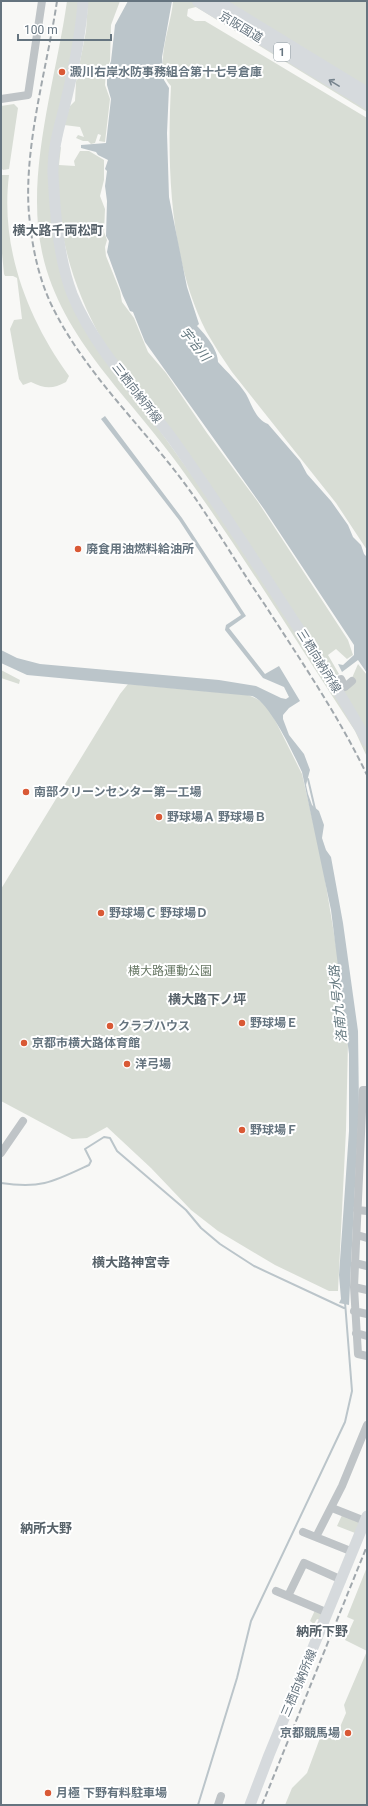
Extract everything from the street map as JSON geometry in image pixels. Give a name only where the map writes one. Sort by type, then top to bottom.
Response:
[{"type":"highway","name":"京阪国道","points":[[198,1],[367,103]]},
{"type":"highway","name":"京阪国道","points":[[217,1],[367,93]]},
{"type":"main road","name":"三栖向納所線","points":[[83,1],[82,17],[68,93],[59,123],[53,172],[60,243],[72,292],[86,324],[103,350],[172,438],[222,510],[332,680],[367,740]]},
{"type":"main road","name":"三栖向納所線","points":[[250,1805],[366,1518]]},
{"type":"street","points":[[1,99],[28,95],[42,1]]},
{"type":"street","points":[[352,681],[345,687],[340,678],[336,681],[367,736]]},
{"type":"street","points":[[367,1090],[363,1090],[365,1113],[363,1172],[358,1210],[354,1287],[354,1311],[358,1354],[367,1356]]},
{"type":"street","points":[[1,1153],[23,1121]]},
{"type":"street","points":[[358,1210],[367,1211]]},
{"type":"street","points":[[357,1235],[367,1238]]},
{"type":"street","points":[[355,1264],[367,1266]]},
{"type":"street","points":[[354,1287],[367,1290]]},
{"type":"street","points":[[354,1311],[367,1314]]},
{"type":"street","points":[[356,1333],[367,1336]]},
{"type":"street","points":[[316,1537],[332,1508],[367,1425]]},
{"type":"street","points":[[332,1508],[366,1518]]},
{"type":"street","points":[[302,1532],[353,1552]]},
{"type":"street","points":[[288,1596],[304,1563],[342,1580]]},
{"type":"street","points":[[276,1591],[328,1613]]},
{"type":"street","points":[[218,1805],[221,1796]]},
{"type":"green space","points":[[67,1],[80,1],[78,23],[53,141],[66,288],[132,392],[227,524],[367,745],[367,757],[355,731],[203,499],[161,441],[99,366],[81,340],[64,312],[51,283],[42,252],[38,222],[37,191],[44,127]]},
{"type":"green space","points":[[88,1],[120,1],[111,25],[110,61],[106,71],[105,85],[110,99],[105,142],[99,141],[101,135],[98,134],[95,143],[91,144],[88,141],[83,141],[76,138],[78,135],[84,137],[80,127],[64,125],[61,143],[58,142],[70,106],[75,101],[76,82],[86,31]]},
{"type":"green space","points":[[173,1],[367,1],[367,112],[196,7],[188,9],[187,16],[195,21],[205,21],[367,118],[367,550],[336,503],[232,372],[206,331],[194,303],[184,273],[173,211],[170,147],[171,86],[166,78],[163,68],[164,45]]},
{"type":"green space","points":[[14,104],[18,108],[9,169],[3,170],[1,168],[1,106]]},
{"type":"green space","points":[[61,147],[59,165],[75,166],[74,161],[80,151],[89,151],[104,160],[104,180],[100,196],[105,209],[104,232],[107,240],[105,247],[106,256],[120,291],[122,302],[134,318],[148,352],[166,373],[207,433],[258,502],[348,640],[353,655],[347,659],[336,649],[328,655],[339,674],[333,677],[102,340],[93,324],[73,274],[60,221],[58,203],[57,148]]},
{"type":"green space","points":[[1,175],[9,175],[7,202],[9,229],[13,255],[20,281],[29,306],[41,330],[54,354],[69,376],[66,382],[57,386],[45,387],[31,382],[23,385],[19,379],[10,329],[14,320],[22,319],[17,278],[13,276],[5,276],[4,274],[1,243]]},
{"type":"green space","points":[[358,664],[367,675],[367,735],[336,681],[345,687],[352,678]]},
{"type":"green space","points":[[1,670],[20,680],[19,684],[1,678]]},
{"type":"green space","name":"横大路運動公園","points":[[128,684],[248,695],[255,698],[264,704],[271,712],[302,774],[322,861],[337,952],[348,1042],[346,1130],[338,1291],[329,1291],[275,1265],[218,1231],[191,1210],[151,1168],[107,1127],[87,1138],[72,1139],[1,1101],[1,889],[120,694]]},
{"type":"green space","points":[[343,1513],[361,1520],[355,1533],[337,1526]]},
{"type":"green space","points":[[367,1567],[367,1651],[345,1640],[354,1620],[347,1617]]},
{"type":"green space","points":[[316,1608],[324,1612],[321,1620],[317,1619],[314,1624],[310,1621]]},
{"type":"green space","name":"京都競馬場","points":[[367,1651],[367,1805],[285,1805],[292,1788],[307,1773],[320,1738],[340,1727],[346,1713],[344,1705]]},
{"type":"water","name":"宇治川","points":[[128,1],[172,1],[162,57],[164,80],[169,88],[167,133],[169,197],[187,287],[199,324],[197,326],[208,338],[214,348],[218,362],[246,394],[257,416],[268,424],[300,461],[307,474],[331,501],[348,525],[353,537],[361,545],[364,554],[367,557],[367,673],[358,660],[342,672],[338,664],[343,665],[354,655],[354,645],[264,509],[145,342],[133,312],[130,311],[123,296],[107,252],[109,241],[106,236],[107,201],[105,186],[107,171],[105,169],[108,160],[98,155],[96,152],[81,148],[81,145],[106,143],[111,99],[107,85],[107,72],[111,61],[115,25]]},
{"type":"water","points":[[105,416],[182,518],[246,616],[229,628],[265,674],[279,666],[300,701],[289,708],[283,715],[283,719],[289,735],[304,754],[310,770],[306,785],[308,794],[312,805],[319,811],[324,825],[322,838],[326,850],[331,857],[343,923],[358,1031],[359,1107],[349,1305],[339,1303],[341,1299],[339,1275],[349,1131],[349,1054],[331,910],[302,772],[287,742],[266,708],[259,700],[252,696],[27,675],[1,663],[1,650],[17,658],[40,664],[219,680],[256,686],[281,698],[286,699],[289,697],[284,687],[263,678],[225,630],[226,625],[241,615],[179,520],[101,419]]},
{"type":"waterway","name":"洛南九号水路","points":[[308,779],[315,809]]},
{"type":"waterway","points":[[1,1183],[15,1185],[37,1184],[46,1183],[66,1176],[89,1165],[91,1161],[85,1149],[104,1137],[110,1138],[117,1151],[186,1210],[201,1228],[220,1244],[254,1266],[344,1308]]},
{"type":"waterway","points":[[198,1805],[237,1678],[251,1621],[345,1422],[352,1391],[345,1302]]},
{"type":"railway","points":[[57,1],[36,112],[29,169],[28,197],[31,233],[37,264],[51,304],[81,355],[99,379],[157,448],[193,495],[319,688],[367,775]]},
{"type":"railway","points":[[262,1805],[367,1546]]},
{"type":"place","name":"澱川右岸水防事務組合第十七号倉庫","points":[[62,72]]},
{"type":"place","name":"廃食用油燃料給油所","points":[[78,549]]},
{"type":"place","name":"南部クリーンセンター第一工場","points":[[26,792]]},
{"type":"place","name":"野球場Ａ 野球場Ｂ","points":[[159,817]]},
{"type":"place","name":"野球場Ｃ 野球場Ｄ","points":[[101,913]]},
{"type":"place","name":"野球場Ｅ","points":[[242,1023]]},
{"type":"place","name":"クラブハウス","points":[[110,1026]]},
{"type":"place","name":"京都市横大路体育館","points":[[24,1043]]},
{"type":"place","name":"洋弓場","points":[[127,1064]]},
{"type":"place","name":"野球場Ｆ","points":[[242,1130]]},
{"type":"place","name":"京都競馬場","points":[[348,1733]]},
{"type":"place","name":"月極 下野有料駐車場","points":[[48,1793]]},
{"type":"district","name":"横大路千両松町","points":[[58,230]]},
{"type":"district","name":"横大路下ノ坪","points":[[207,999]]},
{"type":"district","name":"横大路神宮寺","points":[[131,1262]]},
{"type":"district","name":"納所大野","points":[[46,1528]]},
{"type":"district","name":"納所下野","points":[[322,1631]]}]
